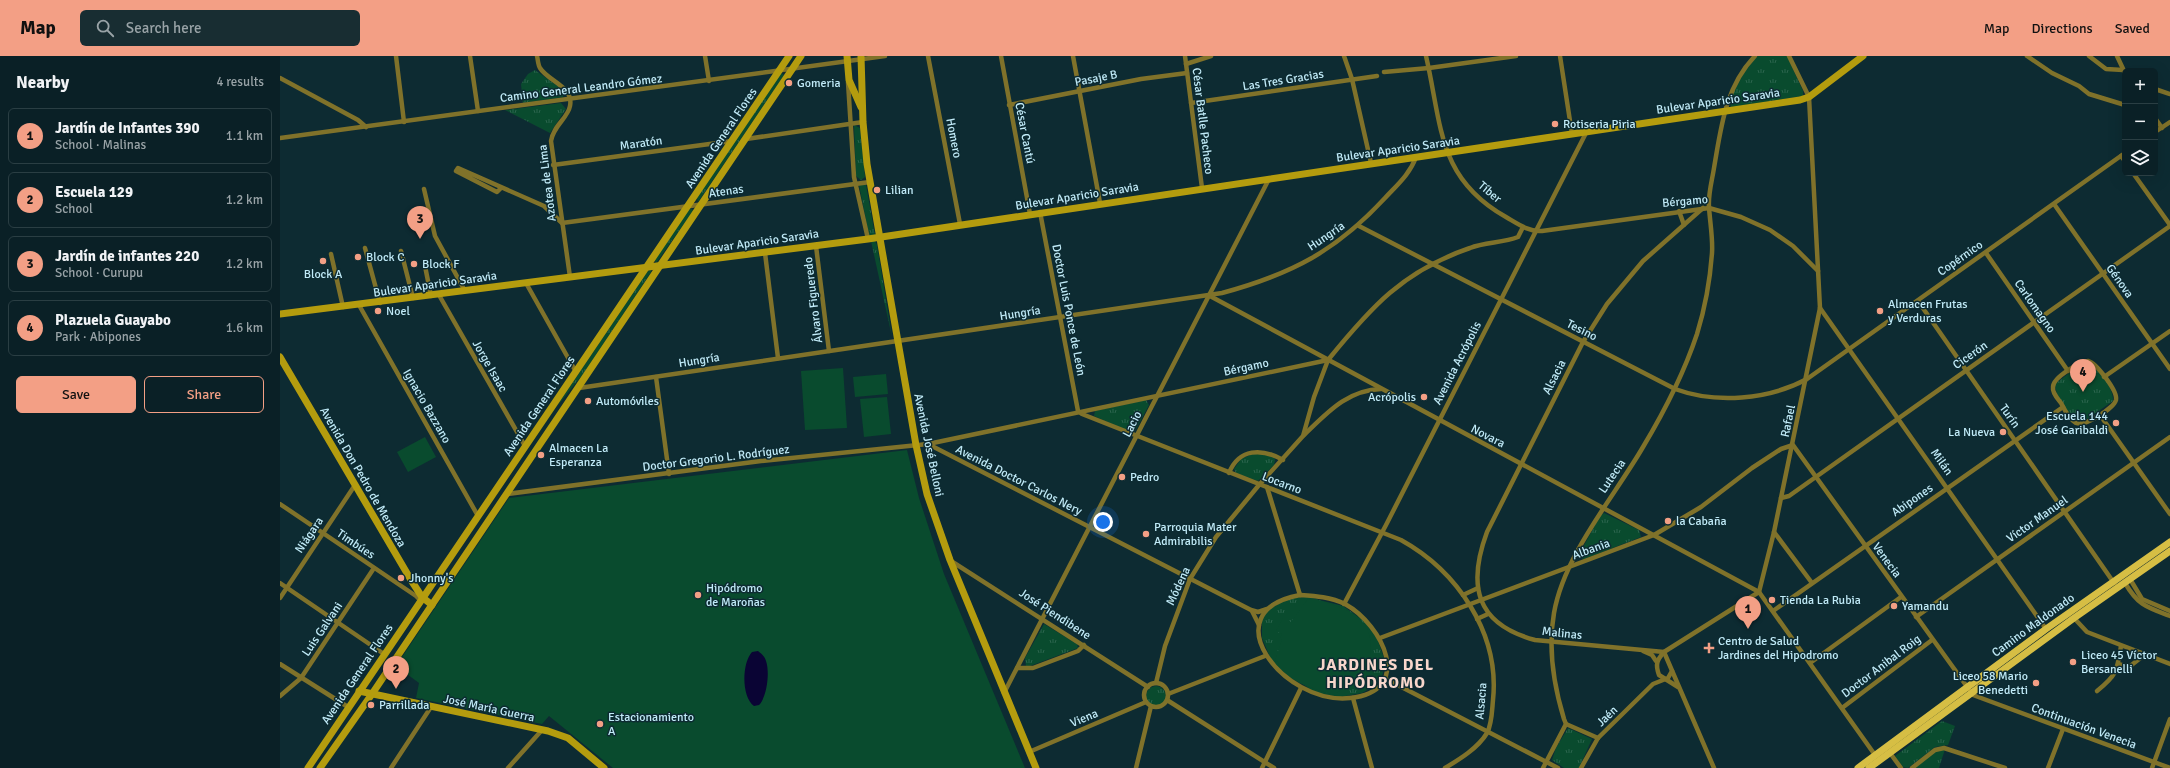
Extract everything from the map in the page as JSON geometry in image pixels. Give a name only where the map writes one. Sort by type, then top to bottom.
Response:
[{"type":"main road","name":"Avenida General Flores","points":[[320,768],[416,629],[425,601],[478,516],[648,267],[789,56]]},
{"type":"main road","name":"Avenida General Flores","points":[[308,768],[384,654],[507,494],[801,56]]},
{"type":"main road","name":"Bulevar Aparicio Saravia","points":[[280,314],[431,296],[868,239],[1100,203],[1446,153],[1809,98],[1863,56]]},
{"type":"main road","name":"Avenida José Belloni","points":[[861,57],[864,103],[862,110]]},
{"type":"main road","name":"Avenida José Belloni","points":[[847,58],[848,77],[862,110],[870,182],[916,445],[927,494],[950,560],[1036,768]]},
{"type":"main road","name":"Avenida Don Pedro de Mendoza","points":[[280,357],[411,580],[425,601]]},
{"type":"main road","name":"Camino Maldonado","points":[[1858,768],[1968,690],[2074,618],[2170,542]]},
{"type":"main road","name":"Camino Maldonado","points":[[1869,768],[2046,629],[2116,585],[2127,581],[2170,551]]},
{"type":"main road","points":[[372,694],[368,688],[384,654]]},
{"type":"main road","name":"José María Guerra","points":[[359,691],[542,730],[568,738],[604,768]]},
{"type":"street","points":[[396,56],[404,122]]},
{"type":"street","points":[[470,56],[478,111]]},
{"type":"street","points":[[537,56],[539,67],[566,91],[570,100]]},
{"type":"street","points":[[705,56],[709,81]]},
{"type":"street","name":"Camino General Leandro Gómez","points":[[280,138],[709,81],[792,69],[847,58],[885,56]]},
{"type":"street","name":"Homero","points":[[928,56],[960,224]]},
{"type":"street","name":"César Cantú","points":[[1000,56],[1030,214]]},
{"type":"street","points":[[1072,56],[1100,203]]},
{"type":"street","name":"César Batlle Pacheco","points":[[1185,56],[1202,188]]},
{"type":"street","points":[[1186,64],[1211,56]]},
{"type":"street","points":[[1344,56],[1352,79],[1371,163]]},
{"type":"street","name":"Tíber","points":[[1426,56],[1446,153],[1462,181],[1493,210],[1535,232]]},
{"type":"street","points":[[1384,72],[1429,68],[1516,56]]},
{"type":"street","points":[[1560,56],[1572,134]]},
{"type":"street","points":[[1709,208],[1725,111],[1738,78],[1755,56]]},
{"type":"street","name":"Rafael","points":[[1759,592],[1793,445],[1820,308],[1809,98],[1789,56]]},
{"type":"street","points":[[2028,56],[2052,73],[2081,87],[2089,94],[2122,104]]},
{"type":"street","points":[[2089,56],[2106,69],[2122,72]]},
{"type":"street","points":[[2117,56],[2122,68]]},
{"type":"street","name":"Pasaje B","points":[[1009,105],[1141,79],[1187,73]]},
{"type":"street","name":"Las Tres Gracias","points":[[1191,103],[1378,76]]},
{"type":"street","name":"Avenida José Belloni","points":[[848,77],[850,124],[856,184],[868,239]]},
{"type":"street","points":[[280,78],[358,120],[366,127]]},
{"type":"street","points":[[2158,90],[2170,94]]},
{"type":"street","name":"Azotea de Lima","points":[[570,100],[569,109],[556,127],[551,137],[553,165],[570,277]]},
{"type":"street","points":[[746,139],[863,122]]},
{"type":"street","points":[[2158,122],[2162,128]]},
{"type":"street","points":[[2158,130],[2170,122]]},
{"type":"street","name":"Avenida Acrópolis","points":[[1344,604],[1587,131]]},
{"type":"street","name":"Maratón","points":[[553,165],[733,141]]},
{"type":"street","name":"Copérnico","points":[[1807,379],[2122,155]]},
{"type":"street","name":"Hungría","points":[[579,388],[1209,296],[1250,286],[1287,271],[1330,247],[1359,226],[1407,175],[1416,157]]},
{"type":"street","points":[[501,188],[497,192],[456,171],[458,168],[469,171],[501,188],[544,206],[562,224]]},
{"type":"street","points":[[2136,176],[2170,225]]},
{"type":"street","name":"Lacio","points":[[1004,693],[1269,179]]},
{"type":"street","name":"Atenas","points":[[562,224],[870,182]]},
{"type":"street","points":[[424,189],[435,236],[465,291]]},
{"type":"street","name":"Génova","points":[[2054,204],[2170,369]]},
{"type":"street","name":"Alsacia","points":[[1481,600],[1478,588],[1480,559],[1485,538],[1583,342],[1608,304],[1643,261],[1703,208]]},
{"type":"street","name":"Bérgamo","points":[[1535,232],[1709,208],[1734,214],[1770,230],[1793,246],[1818,271]]},
{"type":"street","name":"Lutecia","points":[[1566,724],[1555,676],[1551,641],[1554,611],[1565,578],[1603,508],[1643,447],[1675,389],[1696,335],[1706,299],[1712,254],[1709,208]]},
{"type":"street","points":[[1679,211],[1684,225]]},
{"type":"street","name":"Doctor Luis Ponce de León","points":[[1040,212],[1078,411]]},
{"type":"street","name":"Cicerón","points":[[1781,498],[1789,496],[1817,477],[2170,225]]},
{"type":"street","name":"Tesino","points":[[1359,226],[1675,389],[1706,397],[1743,398],[1773,392],[1807,379]]},
{"type":"street","points":[[1328,360],[1364,316],[1379,301],[1417,273],[1471,247],[1518,237],[1523,227]]},
{"type":"street","name":"Álvaro Figueredo","points":[[816,246],[829,351]]},
{"type":"street","points":[[365,248],[380,302]]},
{"type":"street","points":[[401,250],[413,298]]},
{"type":"street","points":[[765,253],[778,358]]},
{"type":"street","name":"Carlomagno","points":[[1986,253],[2068,371]]},
{"type":"street","points":[[331,254],[342,307]]},
{"type":"street","points":[[424,266],[431,296]]},
{"type":"street","points":[[526,283],[576,372]]},
{"type":"street","name":"Jorge Isaac","points":[[439,294],[525,446]]},
{"type":"street","name":"Novara","points":[[1209,296],[1759,592]]},
{"type":"street","name":"Turín","points":[[1918,300],[2116,585]]},
{"type":"street","name":"Ignacio Bazzano","points":[[359,305],[478,516]]},
{"type":"street","name":"Milán","points":[[1820,308],[2046,629]]},
{"type":"street","points":[[2104,377],[2170,331]]},
{"type":"street","name":"Bérgamo","points":[[928,444],[1078,411],[1328,360]]},
{"type":"street","name":"Módena","points":[[1303,436],[1314,397],[1328,360]]},
{"type":"street","points":[[2088,361],[2095,364],[2115,393],[2116,399],[2113,404],[2088,422],[2079,424],[2072,419],[2054,392],[2053,385],[2056,380],[2068,371],[2080,363],[2088,361]]},
{"type":"street","points":[[656,377],[669,474]]},
{"type":"street","name":"Módena","points":[[1156,684],[1165,646],[1190,579],[1216,537],[1259,485],[1303,436],[1344,399],[1356,393],[1381,389]]},
{"type":"street","name":"Abipones","points":[[1773,611],[2063,407]]},
{"type":"street","name":"Locarno","points":[[1078,411],[1137,437],[1382,532],[1412,546],[1428,557],[1451,578],[1469,605]]},
{"type":"street","points":[[2100,414],[2170,514]]},
{"type":"street","name":"Víctor Manuel","points":[[1916,617],[2170,437]]},
{"type":"street","name":"Doctor Gregorio L. Rodríguez","points":[[507,494],[761,461],[928,444]]},
{"type":"street","name":"Avenida Doctor Carlos Nery","points":[[928,444],[1251,610]]},
{"type":"street","name":"Venecia","points":[[1793,445],[1968,690]]},
{"type":"street","name":"Albania","points":[[1380,638],[1654,535],[1701,507],[1752,468],[1781,449],[1793,445]]},
{"type":"street","points":[[1229,473],[1237,460],[1250,452],[1266,452],[1283,460]]},
{"type":"street","name":"Niágara","points":[[280,598],[355,485]]},
{"type":"street","points":[[1267,487],[1300,595]]},
{"type":"street","name":"Timbúes","points":[[280,504],[425,601]]},
{"type":"street","points":[[1774,532],[1812,584]]},
{"type":"street","name":"José Piendibene","points":[[950,560],[1043,618],[1148,687]]},
{"type":"street","name":"Luis Galvani","points":[[280,696],[301,678],[374,568]]},
{"type":"street","points":[[2127,581],[2142,599],[2170,611]]},
{"type":"street","points":[[2127,581],[2138,602],[2148,608],[2170,616]]},
{"type":"street","points":[[280,583],[384,654]]},
{"type":"street","points":[[1463,595],[1478,588]]},
{"type":"street","points":[[1678,687],[1659,675],[1656,661],[1664,652],[1759,592],[1875,755]]},
{"type":"street","points":[[1300,595],[1322,597],[1344,604],[1366,620],[1380,638],[1386,660],[1386,679],[1374,690],[1353,698],[1329,698],[1301,688],[1283,676],[1265,656],[1260,627],[1256,615],[1251,610],[1258,612],[1267,609],[1279,601],[1300,595]]},
{"type":"street","points":[[1810,663],[1901,597]]},
{"type":"street","name":"Malinas","points":[[1481,600],[1488,614],[1509,631],[1535,640],[1664,652]]},
{"type":"street","name":"Alsacia","points":[[1469,605],[1477,619],[1489,653],[1493,673],[1494,692],[1488,732]]},
{"type":"street","points":[[1260,627],[1262,616],[1267,609]]},
{"type":"street","points":[[1477,619],[1488,614]]},
{"type":"street","points":[[2074,618],[2087,632],[2143,656],[2170,664]]},
{"type":"street","name":"Doctor Anibal Roig","points":[[1842,708],[1932,640]]},
{"type":"street","points":[[1017,668],[1032,668],[1078,651],[1084,646]]},
{"type":"street","points":[[2097,691],[2112,678],[2118,664],[2121,646]]},
{"type":"street","name":"Malinas","points":[[1642,651],[1652,655],[1656,661]]},
{"type":"street","points":[[1664,652],[1714,768]]},
{"type":"street","points":[[1168,694],[1265,656]]},
{"type":"street","points":[[2118,664],[2129,667],[2143,656]]},
{"type":"street","points":[[280,664],[348,707]]},
{"type":"street","name":"Jaén","points":[[1653,684],[1657,671]]},
{"type":"street","points":[[1665,680],[1672,671]]},
{"type":"street","points":[[999,681],[1011,677]]},
{"type":"street","points":[[1386,679],[1558,768]]},
{"type":"street","name":"Jaén","points":[[1581,768],[1598,738],[1653,684],[1665,680]]},
{"type":"street","points":[[1156,684],[1164,686],[1168,694],[1167,700],[1160,707],[1151,706],[1146,702],[1144,694],[1148,687],[1156,684]]},
{"type":"street","points":[[1262,768],[1301,688]]},
{"type":"street","name":"Continuación Venecia","points":[[1968,690],[1975,697],[2170,768]]},
{"type":"street","points":[[1353,698],[1372,768]]},
{"type":"street","points":[[1167,700],[1274,768]]},
{"type":"street","name":"Viena","points":[[1029,752],[1146,702]]},
{"type":"street","points":[[1136,768],[1151,706]]},
{"type":"street","points":[[391,768],[431,707]]},
{"type":"street","points":[[2152,768],[2170,719]]},
{"type":"street","points":[[1543,768],[1566,724],[1598,738]]},
{"type":"street","points":[[2048,768],[2063,729]]},
{"type":"street","points":[[508,768],[542,730]]},
{"type":"street","points":[[1445,768],[1476,745],[1488,732]]},
{"type":"street","points":[[1912,768],[1935,750],[1944,748],[1954,750],[2005,768]]},
{"type":"street","points":[[1890,753],[1901,768]]},
{"type":"green space","points":[[1758,56],[1787,56],[1803,91],[1803,96],[1731,107],[1730,101],[1739,80]]},
{"type":"green space","points":[[535,70],[563,90],[563,97],[523,103],[521,84],[528,74]]},
{"type":"green space","points":[[781,73],[784,75],[698,202],[697,198]]},
{"type":"green space","points":[[561,103],[566,109],[550,133],[505,110]]},
{"type":"green space","points":[[854,125],[860,128],[865,177],[861,180],[856,176]]},
{"type":"green space","points":[[859,185],[866,185],[875,235],[869,235]]},
{"type":"green space","points":[[689,209],[692,209],[693,211],[656,263],[655,260]]},
{"type":"green space","points":[[871,241],[875,241],[877,245],[892,337]]},
{"type":"green space","points":[[651,270],[583,374],[555,408],[648,271]]},
{"type":"green space","points":[[2088,363],[2105,379],[2111,390],[2113,401],[2084,421],[2079,420],[2069,413],[2058,395],[2055,384],[2077,367]]},
{"type":"green space","points":[[843,368],[847,428],[805,430],[801,371]]},
{"type":"green space","points":[[886,374],[888,394],[855,397],[853,377]]},
{"type":"green space","points":[[887,397],[891,434],[864,437],[860,399]]},
{"type":"green space","points":[[1146,400],[1149,405],[1135,431],[1131,432],[1094,416],[1095,411]]},
{"type":"green space","points":[[425,437],[436,457],[408,472],[397,452]]},
{"type":"green space","name":"Hipódromo de Maroñas","points":[[907,450],[919,498],[944,574],[1025,768],[613,768],[549,716],[542,724],[416,698],[419,683],[396,666],[509,498]]},
{"type":"green space","points":[[1255,453],[1274,457],[1275,460],[1274,465],[1258,481],[1236,473],[1234,469],[1241,459]]},
{"type":"green space","points":[[1604,513],[1639,530],[1641,537],[1584,559],[1581,558],[1580,553],[1600,516]]},
{"type":"green space","name":"JARDINES DEL HIPÓDROMO","points":[[1307,597],[1343,606],[1364,621],[1377,638],[1384,658],[1384,669],[1382,676],[1371,688],[1362,693],[1340,697],[1316,693],[1273,664],[1262,638],[1262,620],[1268,610],[1288,598]]},
{"type":"green space","name":"JARDINES DEL HIPÓDROMO","points":[[1313,598],[1351,612],[1365,625],[1369,634],[1371,646],[1369,662],[1364,672],[1355,681],[1334,695],[1292,679],[1285,674],[1280,668],[1278,662],[1275,661],[1282,639],[1280,638],[1282,634],[1276,631],[1283,618],[1291,622],[1307,600]]},
{"type":"green space","points":[[1044,624],[1077,644],[1078,648],[1030,666],[1026,666],[1025,658]]},
{"type":"green space","points":[[1156,686],[1163,689],[1166,696],[1163,703],[1156,706],[1149,703],[1146,696],[1149,689]]},
{"type":"green space","points":[[1942,721],[1955,726],[1948,745],[1935,747],[1908,768],[1903,767],[1895,756]]},
{"type":"green space","points":[[1568,728],[1592,739],[1579,768],[1564,768],[1552,760],[1556,748]]},
{"type":"green space","points":[[1945,749],[1939,768],[1914,768],[1936,751]]},
{"type":"shaded area","points":[[758,651],[766,660],[768,678],[762,701],[759,705],[754,706],[747,695],[744,679],[746,664],[749,657],[752,652]]},
{"type":"place","name":"Gomeria","points":[[789,83]]},
{"type":"place","name":"Rotiseria Piria","points":[[1555,124]]},
{"type":"place","name":"Lilian","points":[[877,190]]},
{"type":"place","name":"Jardín de infantes 220","points":[[420,239]]},
{"type":"place","name":"Block C","points":[[358,257]]},
{"type":"place","name":"Block A","points":[[323,261]]},
{"type":"place","name":"Block F","points":[[414,264]]},
{"type":"place","name":"Noel","points":[[378,311]]},
{"type":"place","name":"Almacen Frutas y Verduras","points":[[1880,311]]},
{"type":"place","name":"Plazuela Guayabo","points":[[2083,392]]},
{"type":"place","name":"Acrópolis","points":[[1424,397]]},
{"type":"place","name":"Automóviles","points":[[588,401]]},
{"type":"place","name":"Escuela 144 José Garibaldi","points":[[2116,423]]},
{"type":"place","name":"La Nueva","points":[[2003,432]]},
{"type":"place","name":"Almacen La Esperanza","points":[[541,455]]},
{"type":"place","name":"Pedro","points":[[1122,477]]},
{"type":"place","name":"la Cabaña","points":[[1668,521]]},
{"type":"place","name":"Parroquia Mater Admirabilis","points":[[1146,534]]},
{"type":"place","name":"Jhonny's","points":[[401,578]]},
{"type":"place","name":"Hipódromo de Maroñas","points":[[698,595]]},
{"type":"place","name":"Tienda La Rubia","points":[[1772,600]]},
{"type":"place","name":"Yamandu","points":[[1894,606]]},
{"type":"place","name":"Jardín de Infantes 390","points":[[1748,629]]},
{"type":"place","name":"Centro de Salud Jardines del Hipodromo","points":[[1709,648]]},
{"type":"place","name":"Liceo 45 Víctor Bersanelli","points":[[2073,662]]},
{"type":"place","name":"Liceo 58 Mario Benedetti","points":[[2036,683]]},
{"type":"place","name":"Escuela 129","points":[[396,689]]},
{"type":"place","name":"Parrillada","points":[[371,705]]},
{"type":"place","name":"Estacionamiento A","points":[[600,724]]},
{"type":"district","name":"JARDINES DEL HIPÓDROMO","points":[[1376,673]]}]
